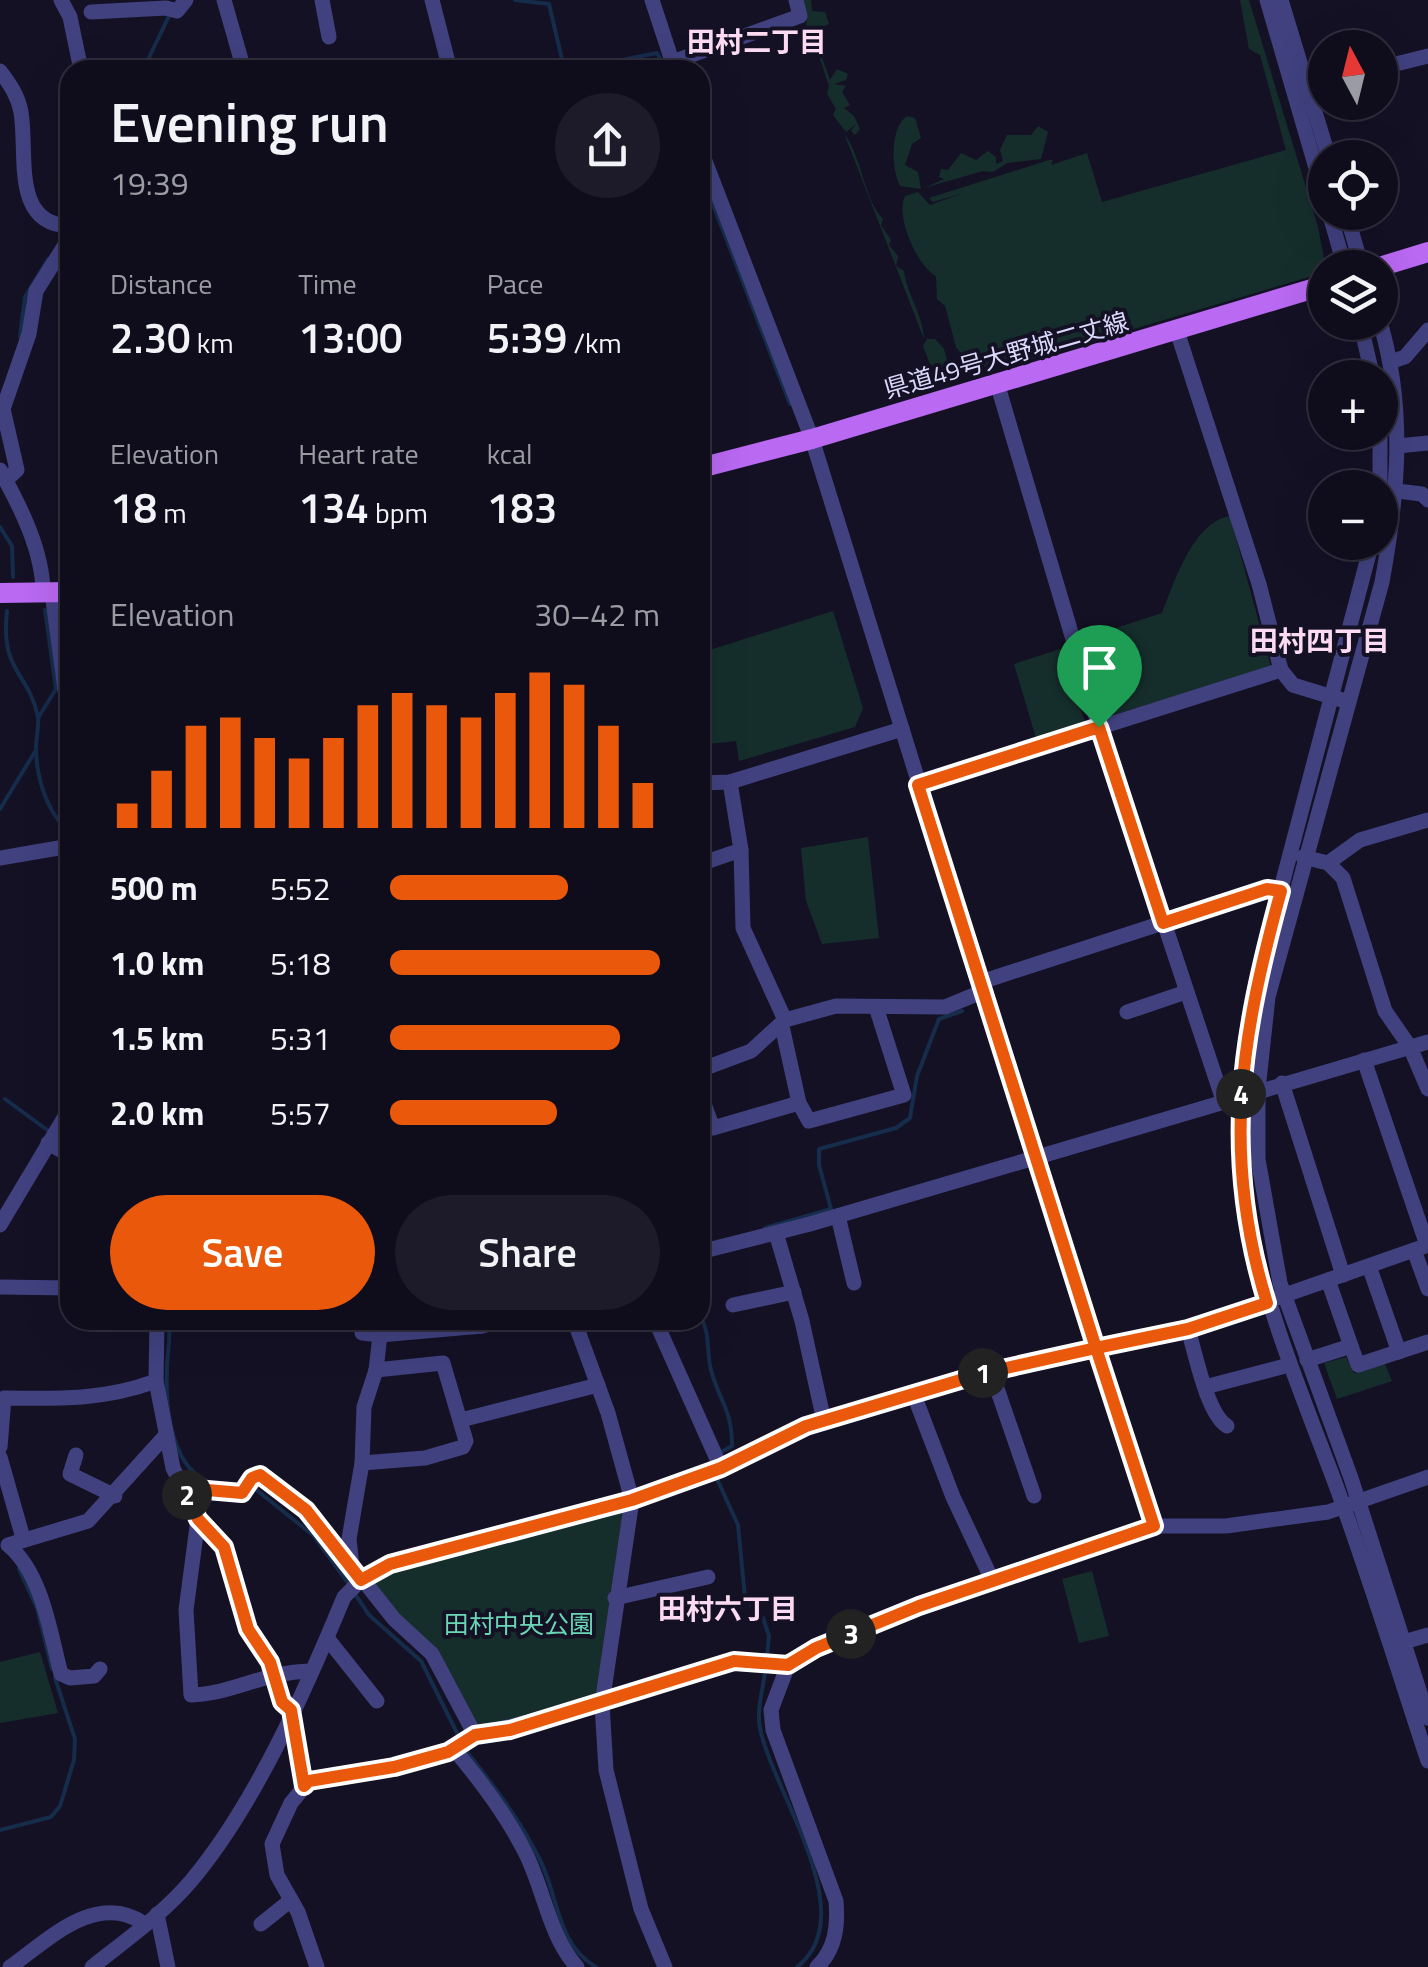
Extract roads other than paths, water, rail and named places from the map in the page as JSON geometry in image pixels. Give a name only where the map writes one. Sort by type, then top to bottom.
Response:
[{"type":"main road","points":[[1398,261],[1428,252]]},
{"type":"main road","name":"県道49号大野城二丈線","points":[[710,465],[1177,332],[1308,290]]},
{"type":"main road","points":[[0,593],[55,593]]},
{"type":"street","points":[[60,0],[70,17],[79,60]]},
{"type":"street","points":[[91,12],[166,8],[177,12],[186,0]]},
{"type":"street","points":[[224,0],[241,60]]},
{"type":"street","points":[[322,0],[328,37]]},
{"type":"street","points":[[432,0],[447,60]]},
{"type":"street","points":[[652,0],[672,60]]},
{"type":"street","points":[[689,60],[800,16],[796,0]]},
{"type":"street","points":[[1267,0],[1308,141]]},
{"type":"street","points":[[1281,0],[1324,140]]},
{"type":"street","points":[[1398,64],[1428,56]]},
{"type":"street","points":[[0,71],[14,90],[21,113],[28,198],[52,224],[60,224]]},
{"type":"street","points":[[711,208],[812,438],[1154,1526]]},
{"type":"street","points":[[60,243],[36,292],[29,334],[11,378],[4,427],[17,470],[3,475],[55,593],[60,635]]},
{"type":"street","points":[[1396,360],[1405,357],[1428,330]]},
{"type":"street","points":[[1177,332],[1258,584],[1281,670],[1293,685],[1340,700]]},
{"type":"street","points":[[997,383],[1099,727],[1224,1100]]},
{"type":"street","points":[[1398,446],[1428,442]]},
{"type":"street","points":[[1398,492],[1422,494],[1428,500]]},
{"type":"street","points":[[1368,560],[1304,857],[1268,997],[1258,1090],[1262,1196],[1284,1296],[1396,1644],[1428,1760]]},
{"type":"street","points":[[1351,1506],[1289,1366],[1267,1303],[1243,1188],[1241,1095],[1252,995],[1340,700],[1382,582],[1383,560]]},
{"type":"street","points":[[918,785],[1281,670]]},
{"type":"street","points":[[710,783],[730,782],[902,730]]},
{"type":"street","points":[[730,782],[740,850],[744,928],[784,1023],[799,1103],[808,1121],[904,1095],[876,1007]]},
{"type":"street","points":[[1328,862],[1360,840],[1428,820]]},
{"type":"street","points":[[0,858],[60,848]]},
{"type":"street","points":[[710,860],[740,850]]},
{"type":"street","points":[[1304,857],[1328,862],[1343,878],[1385,1011],[1410,1046],[1428,1089]]},
{"type":"street","points":[[710,1066],[751,1051],[784,1023],[836,1006],[945,1006],[982,986],[1163,923],[1267,889],[1281,891]]},
{"type":"street","points":[[1127,1012],[1186,992]]},
{"type":"street","points":[[710,1250],[838,1216],[1428,1042]]},
{"type":"street","points":[[1364,1060],[1423,1246],[1428,1289]]},
{"type":"street","points":[[1282,1083],[1358,1365],[1428,1342]]},
{"type":"street","points":[[710,1118],[714,1128],[799,1103]]},
{"type":"street","points":[[0,1225],[60,1124]]},
{"type":"street","points":[[48,1143],[60,1150]]},
{"type":"street","points":[[838,1216],[854,1283]]},
{"type":"street","points":[[776,1233],[824,1422]]},
{"type":"street","points":[[356,1573],[632,1500],[721,1468],[824,1422],[991,1371],[1188,1329],[1423,1246]]},
{"type":"street","points":[[1369,1266],[1399,1352]]},
{"type":"street","points":[[0,1287],[60,1288]]},
{"type":"street","points":[[734,1305],[794,1292]]},
{"type":"street","points":[[1188,1329],[1205,1387],[1220,1422],[1227,1426]]},
{"type":"street","points":[[158,1330],[156,1381],[173,1468],[198,1519],[224,1547],[248,1629],[275,1672],[282,1702],[291,1710],[304,1786]]},
{"type":"street","points":[[362,1330],[380,1335],[422,1330]]},
{"type":"street","points":[[578,1330],[632,1500],[602,1704],[606,1770],[640,1908],[665,1967]]},
{"type":"street","points":[[659,1330],[721,1468]]},
{"type":"street","points":[[99,1965],[151,1919],[209,1858],[291,1710],[356,1573],[349,1538],[362,1463],[364,1407],[376,1370],[380,1335]]},
{"type":"street","points":[[1307,1360],[1350,1346]]},
{"type":"street","points":[[362,1463],[424,1458],[463,1447],[461,1420],[443,1363],[376,1370]]},
{"type":"street","points":[[1205,1387],[1289,1366]]},
{"type":"street","points":[[991,1371],[1034,1496]]},
{"type":"street","points":[[0,1447],[4,1398],[88,1399],[120,1394],[156,1381]]},
{"type":"street","points":[[461,1420],[598,1385]]},
{"type":"street","points":[[914,1395],[953,1497],[993,1582]]},
{"type":"street","points":[[10,1544],[88,1522],[166,1435]]},
{"type":"street","points":[[76,1455],[70,1474],[115,1496]]},
{"type":"street","points":[[0,1457],[10,1544],[43,1606],[61,1674],[70,1678],[94,1676],[100,1669]]},
{"type":"street","points":[[184,1488],[242,1493],[252,1478],[260,1475],[306,1510],[394,1620],[432,1654],[463,1742],[526,1853],[564,1952],[576,1967]]},
{"type":"street","points":[[316,1967],[291,1900],[277,1875],[272,1844],[291,1803],[309,1781],[360,1776],[734,1661],[773,1662],[919,1606],[1154,1526],[1226,1526],[1351,1506],[1428,1477]]},
{"type":"street","points":[[198,1519],[186,1610],[191,1695],[208,1695],[275,1672],[310,1672]]},
{"type":"street","points":[[615,1598],[708,1578]]},
{"type":"street","points":[[1396,1644],[1428,1635]]},
{"type":"street","points":[[327,1638],[377,1701]]},
{"type":"street","points":[[1396,1644],[1428,1718]]},
{"type":"street","points":[[773,1662],[773,1730],[836,1901],[838,1924],[833,1943],[817,1967]]},
{"type":"street","points":[[261,1924],[291,1900]]},
{"type":"street","points":[[10,1967],[52,1932],[91,1916],[151,1919]]},
{"type":"street","points":[[151,1919],[168,1967]]},
{"type":"waterway","points":[[515,0],[549,4],[562,60]]},
{"type":"waterway","points":[[148,60],[169,16]]},
{"type":"waterway","points":[[622,60],[657,53],[661,60]]},
{"type":"waterway","points":[[710,197],[790,404]]},
{"type":"waterway","points":[[20,337],[25,297],[48,259]]},
{"type":"waterway","points":[[0,527],[12,546],[13,577]]},
{"type":"waterway","points":[[38,718],[56,689],[45,610]]},
{"type":"waterway","points":[[7,611],[11,660],[38,717],[38,771],[49,805],[60,821]]},
{"type":"waterway","points":[[0,809],[36,750]]},
{"type":"waterway","points":[[765,1228],[831,1209],[819,1165],[819,1149],[896,1128],[910,1118],[917,1076],[939,1019],[962,1011]]},
{"type":"waterway","points":[[5,1099],[50,1132]]},
{"type":"waterway","points":[[170,1330],[167,1401],[174,1437],[189,1467],[215,1484]]},
{"type":"waterway","points":[[706,1330],[711,1370],[730,1423],[732,1446],[723,1451]]},
{"type":"waterway","points":[[718,1481],[738,1525],[745,1598],[763,1618],[769,1636],[767,1657]]},
{"type":"waterway","points":[[254,1488],[314,1536],[348,1583]]},
{"type":"waterway","points":[[19,1569],[37,1608],[52,1669]]},
{"type":"waterway","points":[[353,1591],[369,1615],[421,1661],[460,1739]]},
{"type":"waterway","points":[[766,1666],[760,1728],[818,1885],[821,1917],[815,1944],[797,1967]]},
{"type":"waterway","points":[[0,1830],[51,1817],[60,1806],[74,1760],[75,1739],[55,1678]]},
{"type":"waterway","points":[[464,1748],[531,1843],[573,1946],[596,1967]]},
{"type":"district","name":"田村二丁目","points":[[757,42]]},
{"type":"district","name":"田村四丁目","points":[[1320,641]]},
{"type":"district","name":"田村六丁目","points":[[728,1609]]},
{"type":"park label","name":"田村中央公園","points":[[519,1624]]}]
